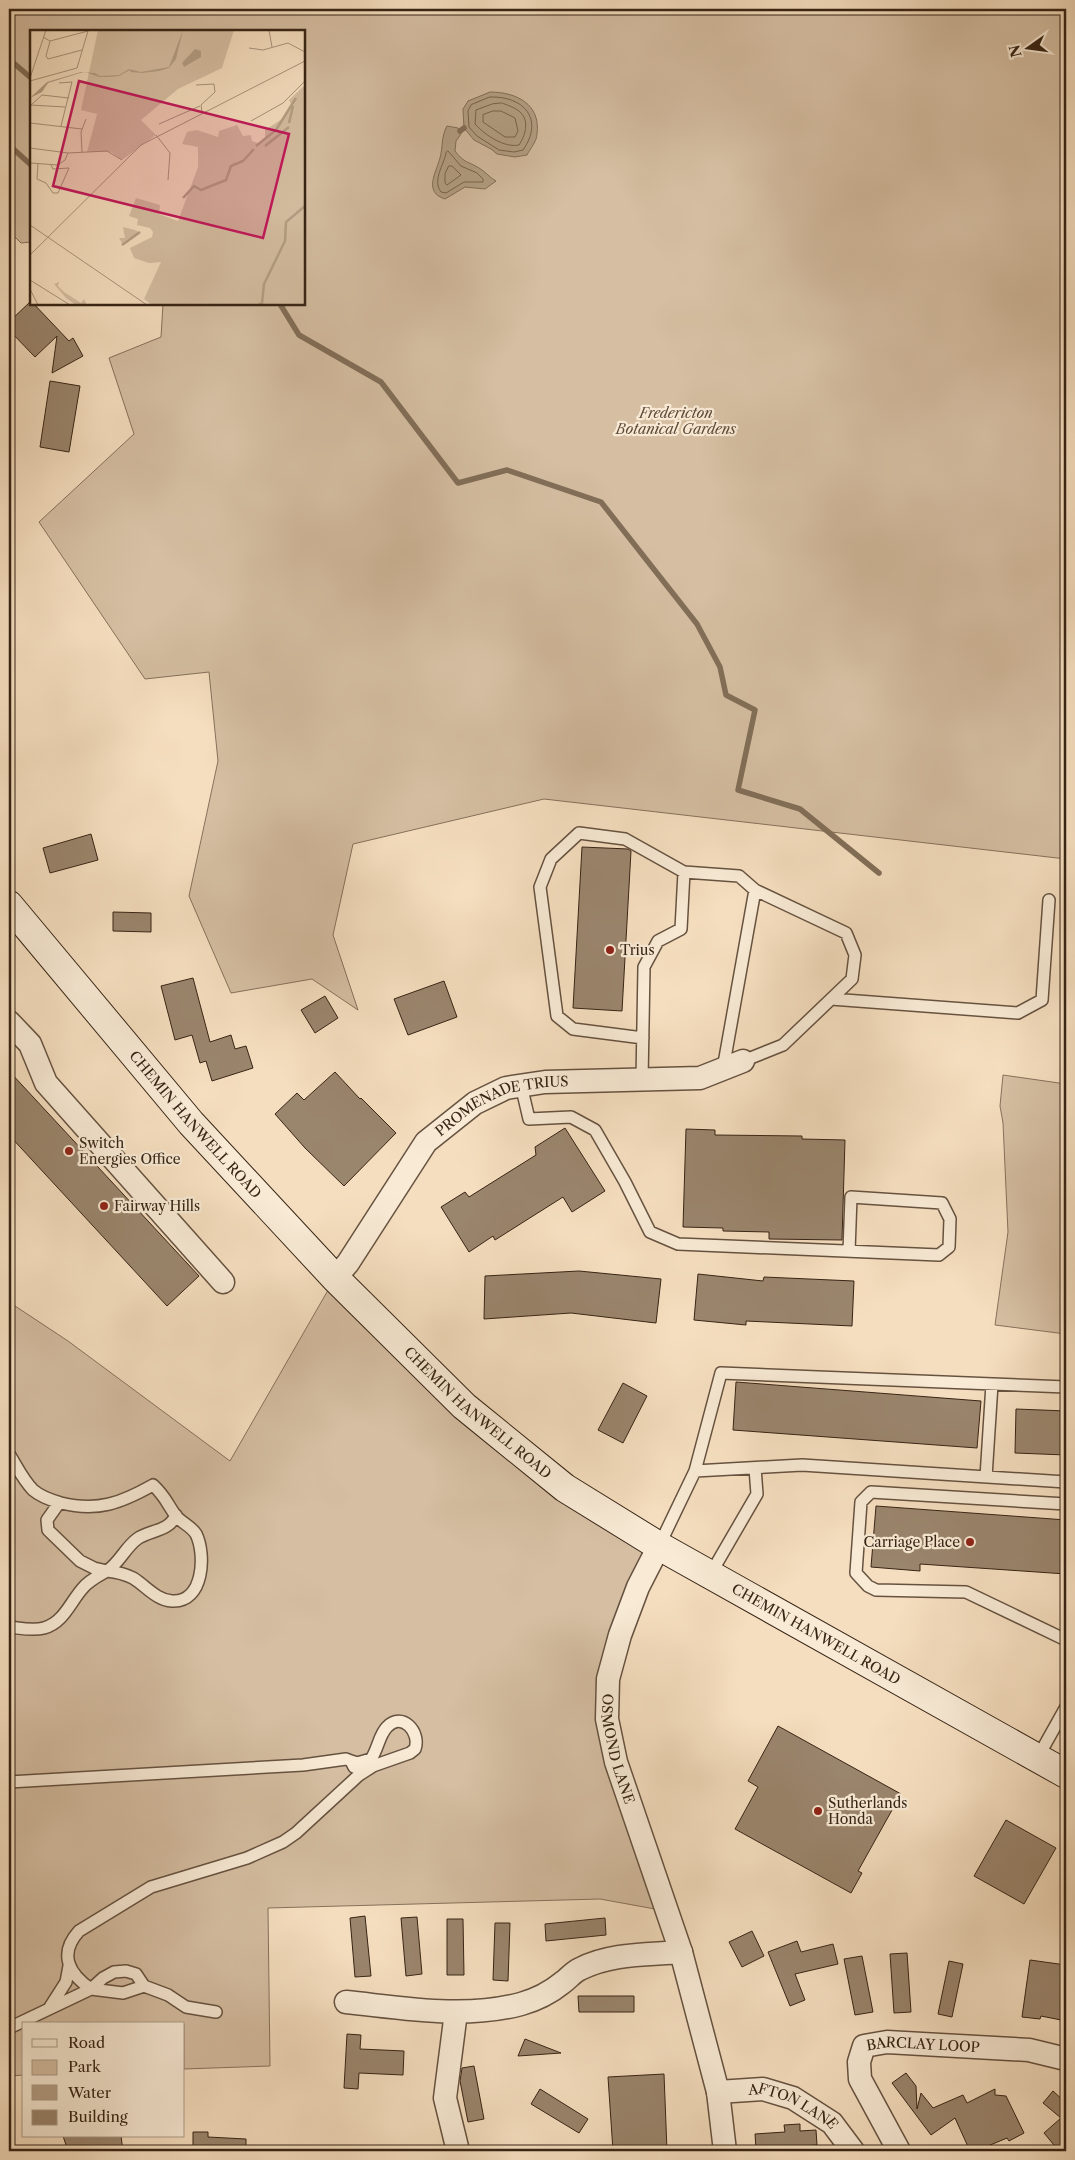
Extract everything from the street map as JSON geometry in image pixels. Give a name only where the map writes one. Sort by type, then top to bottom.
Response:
[{"type":"main road","name":"CHEMIN HANWELL ROAD","points":[[9,905],[192,1123],[335,1278],[464,1406],[565,1488],[659,1546],[1066,1774]]},
{"type":"street","points":[[9,1022],[30,1044],[46,1083],[223,1282]]},
{"type":"street","name":"PROMENADE TRIUS","points":[[335,1278],[359,1246],[426,1142],[475,1103],[506,1088],[545,1082],[700,1078],[733,1065]]},
{"type":"street","name":"OSMOND LANE","points":[[659,1546],[638,1587],[620,1636],[608,1680],[607,1719],[616,1762],[681,1952],[718,2092],[725,2151]]},
{"type":"street","points":[[346,2002],[456,2012],[522,2004],[545,1994],[561,1984],[578,1969],[616,1957],[681,1952]]},
{"type":"street","points":[[456,2012],[445,2098],[458,2151]]},
{"type":"street","name":"BARCLAY LOOP","points":[[899,2151],[860,2079],[859,2062],[864,2046],[887,2042],[1020,2050],[1066,2059]]},
{"type":"street","name":"AFTON LANE","points":[[718,2092],[763,2089],[793,2098],[832,2123],[853,2151]]},
{"type":"lane","points":[[643,1038],[573,1029],[557,1016],[540,887],[551,859],[578,833],[624,839],[684,872],[739,876],[755,890],[846,933],[855,955],[852,979],[783,1044],[733,1065],[755,890]]},
{"type":"lane","points":[[642,1080],[644,966],[658,941],[681,929],[684,872]]},
{"type":"lane","points":[[831,999],[1018,1014],[1042,1000],[1049,900]]},
{"type":"lane","points":[[521,1086],[529,1119],[570,1117],[595,1130],[625,1182],[650,1232],[678,1244],[849,1251],[939,1254],[949,1247],[950,1219],[942,1203],[851,1197],[849,1251]]},
{"type":"lane","points":[[659,1546],[695,1471],[721,1373],[1066,1387]]},
{"type":"lane","points":[[986,1477],[992,1384]]},
{"type":"lane","points":[[9,1454],[31,1488],[40,1496],[75,1507],[100,1507],[120,1502],[153,1485],[164,1496],[176,1515],[191,1528],[198,1540],[201,1569],[197,1586],[188,1597],[173,1601],[165,1600],[124,1574],[94,1568],[80,1561],[48,1530],[48,1520],[59,1503]]},
{"type":"lane","points":[[695,1471],[802,1465],[1066,1482]]},
{"type":"lane","points":[[710,1575],[757,1494],[756,1468]]},
{"type":"lane","points":[[1066,1504],[871,1492],[861,1502],[856,1573],[868,1586],[876,1590],[966,1592],[1066,1640]]},
{"type":"lane","points":[[9,1627],[32,1629],[44,1628],[53,1624],[62,1617],[82,1588],[89,1581],[116,1565],[135,1540],[145,1534],[168,1526],[176,1515]]},
{"type":"lane","points":[[80,1561],[84,1579],[82,1588]]},
{"type":"lane","points":[[1038,1758],[1051,1738],[1066,1707]]},
{"type":"lane","points":[[9,1782],[303,1765],[346,1759],[357,1763],[371,1759],[386,1728],[390,1724],[403,1721],[413,1729],[417,1744],[410,1753],[373,1766],[359,1775],[296,1833],[283,1842],[247,1858],[151,1887],[79,1931],[69,1946],[69,1966],[66,1982],[48,2010]]},
{"type":"lane","points":[[350,1761],[359,1775]]},
{"type":"lane","points":[[69,1966],[73,1974],[91,1989],[123,1992],[144,1986]]},
{"type":"lane","points":[[9,2028],[91,1989],[103,1978],[114,1972],[126,1971],[136,1974],[144,1986],[168,1995],[186,2008],[216,2012]]},
{"type":"green space","name":"Fredericton Botanical Gardens","points":[[9,9],[1066,9],[1066,859],[544,799],[353,844],[333,935],[358,1010],[312,979],[231,993],[189,896],[218,761],[209,672],[145,679],[39,522],[134,434],[109,358],[161,337],[163,305],[305,305],[305,30],[30,30],[30,242],[21,243],[9,231]]},
{"type":"green space","points":[[1003,1075],[1066,1084],[1066,1334],[995,1325],[1008,1232],[1003,1123],[1000,1106]]},
{"type":"green space","points":[[335,1278],[464,1406],[659,1546],[638,1587],[607,1719],[666,1911],[600,1899],[268,1908],[270,2066],[185,2069],[185,2022],[22,2022],[22,2075],[9,2076],[9,1302],[68,1341],[230,1461]]},
{"type":"water","points":[[490,92],[517,97],[531,108],[537,124],[537,137],[527,155],[515,157],[497,154],[474,140],[464,128],[463,109],[468,101]]},
{"type":"water","points":[[447,126],[458,128],[461,134],[456,141],[455,151],[458,155],[496,181],[485,189],[465,187],[445,199],[434,192],[434,176]]},
{"type":"building","points":[[30,302],[30,305],[35,305],[69,341],[73,338],[83,356],[52,373],[57,336],[35,357],[9,330],[9,322]]},
{"type":"building","points":[[50,381],[80,386],[69,452],[40,447]]},
{"type":"building","points":[[91,834],[98,860],[50,873],[43,848]]},
{"type":"building","points":[[582,847],[628,849],[631,851],[622,1011],[573,1008]]},
{"type":"building","points":[[113,912],[151,913],[151,932],[113,931]]},
{"type":"building","points":[[193,978],[210,1042],[231,1035],[235,1049],[246,1046],[253,1068],[212,1081],[206,1061],[200,1063],[192,1035],[175,1040],[161,986]]},
{"type":"building","points":[[444,981],[457,1017],[408,1035],[394,999]]},
{"type":"building","points":[[325,996],[338,1018],[315,1033],[301,1010]]},
{"type":"building","name":"Fairway Hills","points":[[9,1071],[199,1276],[167,1306],[9,1135]]},
{"type":"building","points":[[335,1072],[396,1133],[344,1186],[305,1148],[275,1114],[297,1093],[304,1100]]},
{"type":"building","points":[[565,1128],[605,1191],[572,1212],[563,1197],[495,1240],[493,1236],[469,1252],[441,1207],[465,1192],[469,1197],[536,1155],[535,1147]]},
{"type":"building","points":[[686,1129],[715,1130],[715,1135],[802,1136],[802,1139],[845,1140],[842,1240],[769,1239],[769,1232],[723,1231],[723,1228],[683,1227]]},
{"type":"building","points":[[579,1271],[661,1279],[656,1323],[571,1313],[484,1319],[485,1276]]},
{"type":"building","points":[[698,1274],[763,1281],[764,1277],[854,1281],[852,1326],[746,1321],[746,1325],[694,1320]]},
{"type":"building","points":[[736,1382],[981,1401],[977,1448],[733,1430]]},
{"type":"building","points":[[623,1383],[647,1396],[623,1443],[598,1430]]},
{"type":"building","points":[[1016,1409],[1066,1411],[1066,1455],[1015,1453]]},
{"type":"building","name":"Carriage Place","points":[[876,1506],[1066,1520],[1066,1574],[920,1564],[920,1571],[871,1567]]},
{"type":"building","name":"Sutherlands Honda","points":[[778,1726],[901,1794],[858,1871],[862,1873],[851,1893],[735,1829],[758,1787],[748,1781]]},
{"type":"building","points":[[1006,1820],[1056,1848],[1024,1904],[974,1876]]},
{"type":"building","points":[[365,1916],[371,1976],[355,1977],[350,1918]]},
{"type":"building","points":[[417,1917],[422,1974],[406,1976],[401,1918]]},
{"type":"building","points":[[605,1918],[606,1935],[546,1941],[545,1924]]},
{"type":"building","points":[[447,1919],[463,1919],[464,1975],[447,1975]]},
{"type":"building","points":[[495,1923],[510,1923],[508,1981],[493,1980]]},
{"type":"building","points":[[752,1931],[764,1956],[742,1967],[729,1942]]},
{"type":"building","points":[[797,1941],[801,1952],[833,1944],[838,1964],[795,1974],[805,2000],[790,2006],[768,1952]]},
{"type":"building","points":[[907,1953],[911,2012],[894,2013],[890,1954]]},
{"type":"building","points":[[862,1956],[873,2012],[855,2015],[844,1959]]},
{"type":"building","points":[[1030,1960],[1066,1965],[1066,2021],[1041,2016],[1040,2019],[1022,2017]]},
{"type":"building","points":[[949,1961],[963,1964],[952,2017],[938,2014]]},
{"type":"building","points":[[578,1996],[634,1996],[634,2012],[579,2012]]},
{"type":"building","points":[[347,2034],[361,2035],[360,2049],[404,2051],[403,2075],[359,2073],[358,2089],[344,2088]]},
{"type":"building","points":[[525,2039],[561,2053],[518,2056]]},
{"type":"building","points":[[474,2066],[484,2119],[468,2122],[460,2081],[462,2068]]},
{"type":"building","points":[[906,2073],[916,2086],[917,2109],[921,2093],[933,2108],[963,2095],[967,2103],[995,2089],[995,2095],[1006,2096],[1024,2133],[1009,2141],[1007,2138],[976,2151],[970,2151],[955,2118],[931,2135],[892,2083]]},
{"type":"building","points":[[664,2074],[667,2151],[613,2151],[608,2077]]},
{"type":"building","points":[[540,2089],[588,2119],[579,2133],[531,2104]]},
{"type":"building","points":[[1053,2091],[1066,2103],[1066,2151],[1059,2151],[1044,2133],[1061,2118],[1043,2103]]},
{"type":"building","points":[[800,2124],[800,2131],[816,2130],[817,2145],[756,2149],[755,2134],[785,2132],[784,2125]]},
{"type":"building","points":[[193,2132],[208,2132],[208,2137],[246,2139],[246,2151],[193,2151]]},
{"type":"building","points":[[64,2138],[121,2138],[123,2151],[68,2151]]},
{"type":"waterway","points":[[9,59],[30,77]]},
{"type":"waterway","points":[[460,131],[464,128]]},
{"type":"waterway","points":[[9,145],[30,164]]},
{"type":"waterway","points":[[281,305],[299,335],[381,382],[458,483],[507,470],[601,502],[697,624],[720,667],[726,695],[755,710],[738,790],[800,809],[879,873]]},
{"type":"place","name":"Trius","points":[[610,950]]},
{"type":"place","name":"Switch Energies Office","points":[[69,1151]]},
{"type":"place","name":"Fairway Hills","points":[[104,1206]]},
{"type":"place","name":"Carriage Place","points":[[970,1542]]},
{"type":"place","name":"Sutherlands Honda","points":[[818,1811]]}]
